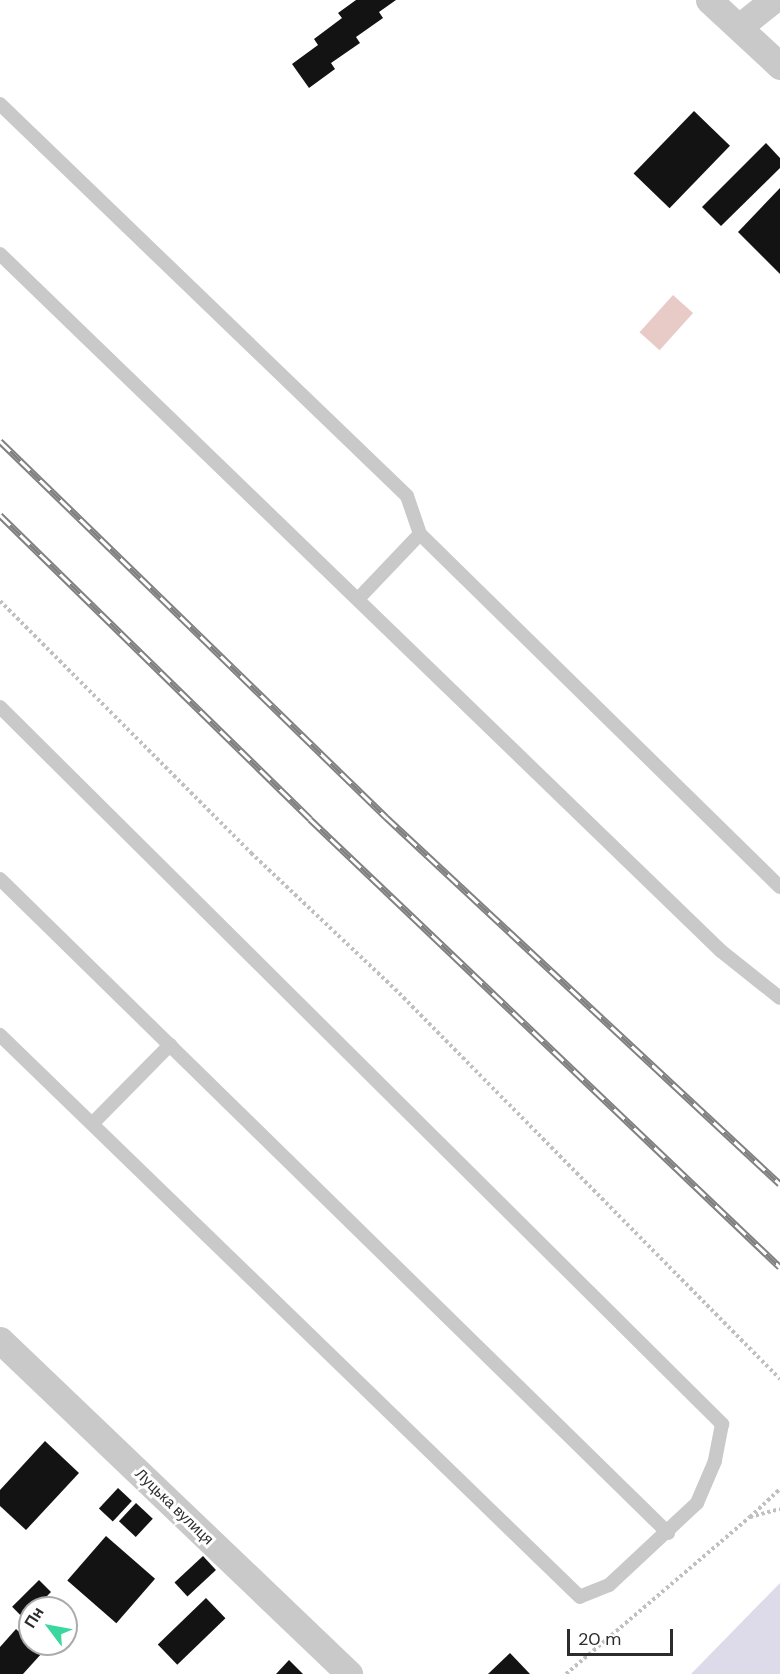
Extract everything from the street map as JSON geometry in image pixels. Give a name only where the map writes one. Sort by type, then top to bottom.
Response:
[{"type":"street","points":[[709,0],[780,66]]},
{"type":"street","points":[[739,27],[773,0]]},
{"type":"street","name":"Луцька вулиця","points":[[0,1340],[349,1674]]},
{"type":"lane","points":[[0,104],[407,496],[420,534],[780,887]]},
{"type":"lane","points":[[0,254],[359,598],[721,951],[780,998]]},
{"type":"lane","points":[[359,598],[420,534]]},
{"type":"lane","points":[[0,707],[722,1424],[715,1461],[697,1503],[668,1533],[609,1585],[580,1597],[0,1035]]},
{"type":"lane","points":[[0,879],[668,1533]]},
{"type":"lane","points":[[93,1123],[170,1045]]},
{"type":"path","points":[[0,601],[251,853],[395,989],[780,1379]]},
{"type":"path","points":[[566,1674],[780,1490]]},
{"type":"path","points":[[750,1517],[780,1509]]},
{"type":"shaded area","points":[[673,295],[693,313],[660,350],[640,332]]},
{"type":"shaded area","points":[[780,1583],[780,1674],[691,1674]]},
{"type":"building","points":[[356,0],[396,0],[379,12],[383,18],[356,37],[360,43],[331,63],[335,69],[309,88],[292,64],[318,45],[314,39],[342,18],[338,13]]},
{"type":"building","points":[[694,111],[730,146],[670,208],[634,174]]},
{"type":"building","points":[[766,143],[780,158],[780,168],[721,226],[702,207]]},
{"type":"building","points":[[780,188],[780,274],[738,232]]},
{"type":"building","points":[[45,1441],[79,1473],[26,1530],[0,1506],[0,1490]]},
{"type":"building","points":[[118,1488],[132,1501],[113,1521],[99,1508]]},
{"type":"building","points":[[136,1503],[153,1519],[136,1537],[119,1521]]},
{"type":"building","points":[[106,1536],[155,1579],[116,1623],[67,1581]]},
{"type":"building","points":[[203,1556],[216,1570],[187,1596],[174,1583]]},
{"type":"building","points":[[39,1580],[51,1592],[47,1596],[23,1596]]},
{"type":"building","points":[[206,1598],[225,1618],[177,1665],[158,1645]]},
{"type":"building","points":[[18,1601],[18,1613],[12,1607]]},
{"type":"building","points":[[16,1629],[18,1631],[18,1656],[39,1656],[23,1674],[0,1674],[0,1647]]},
{"type":"building","points":[[510,1653],[530,1674],[488,1674]]},
{"type":"building","points":[[289,1660],[303,1674],[276,1674]]},
{"type":"railway","points":[[0,441],[386,817],[780,1184]]},
{"type":"railway","points":[[0,515],[310,819],[780,1267]]}]
